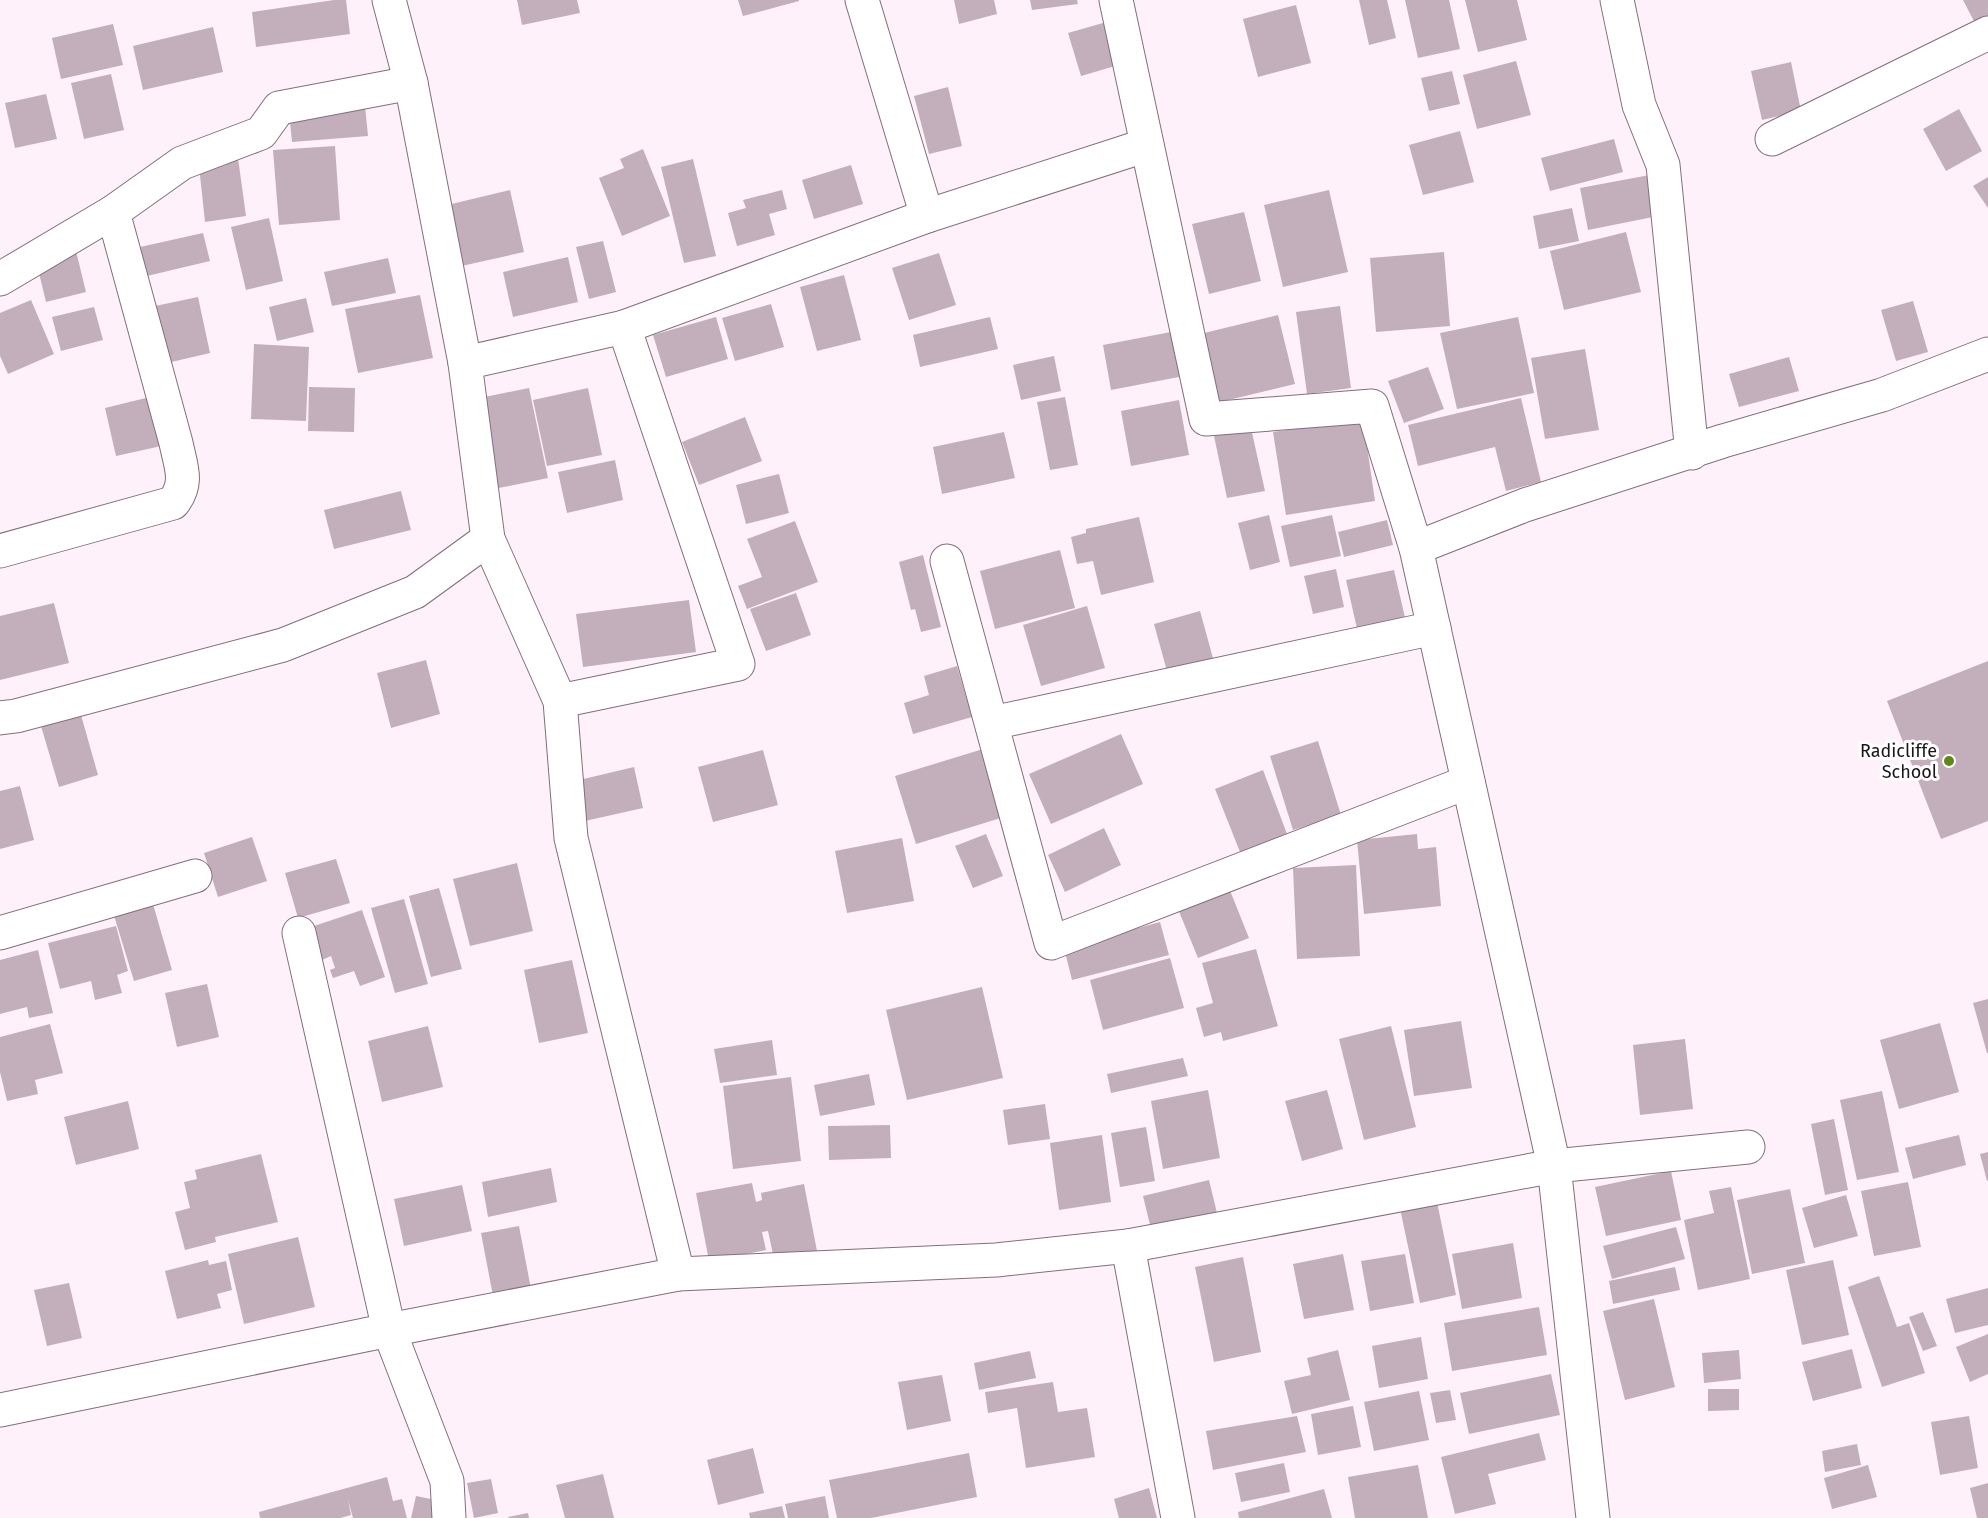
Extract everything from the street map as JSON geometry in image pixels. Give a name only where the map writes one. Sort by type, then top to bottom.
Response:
[{"type":"street","points":[[389,0],[411,83],[465,363],[488,539],[560,701],[571,838],[678,1274]]},
{"type":"street","points":[[862,0],[927,216]]},
{"type":"street","points":[[1116,0],[1206,419],[1372,406],[1416,548],[1554,1166],[1593,1518]]},
{"type":"street","points":[[1617,0],[1639,105],[1663,165],[1692,453]]},
{"type":"street","points":[[1772,139],[1988,33]]},
{"type":"street","points":[[0,279],[113,212],[182,163],[261,133],[279,108],[411,83]]},
{"type":"street","points":[[465,363],[624,327],[927,216],[1147,145]]},
{"type":"street","points":[[0,551],[173,503],[181,493],[184,477],[176,443],[113,212]]},
{"type":"street","points":[[560,701],[738,664],[624,327]]},
{"type":"street","points":[[1416,548],[1525,505],[1692,453],[1723,441],[1882,395],[1988,354]]},
{"type":"street","points":[[0,718],[16,716],[283,645],[416,592],[488,539]]},
{"type":"street","points":[[947,561],[1051,943],[1468,782]]},
{"type":"street","points":[[992,723],[1434,628]]},
{"type":"street","points":[[0,933],[195,876]]},
{"type":"street","points":[[299,933],[389,1330],[447,1481],[449,1518]]},
{"type":"street","points":[[0,1410],[389,1330],[678,1274],[996,1260],[1128,1246],[1554,1166],[1748,1147]]},
{"type":"street","points":[[1128,1246],[1178,1518]]},
{"type":"building","points":[[346,0],[350,34],[256,47],[252,12]]},
{"type":"building","points":[[517,0],[577,0],[580,13],[522,25]]},
{"type":"building","points":[[738,0],[799,0],[799,1],[743,16]]},
{"type":"building","points":[[954,0],[994,0],[997,14],[959,24]]},
{"type":"building","points":[[1030,0],[1077,0],[1078,4],[1032,10]]},
{"type":"building","points":[[1359,0],[1387,0],[1396,38],[1369,45]]},
{"type":"building","points":[[1405,0],[1449,0],[1460,49],[1418,58]]},
{"type":"building","points":[[1465,0],[1517,0],[1527,40],[1478,52]]},
{"type":"building","points":[[1963,0],[1988,0],[1988,23],[1978,29]]},
{"type":"building","points":[[1296,5],[1311,63],[1258,77],[1243,19]]},
{"type":"building","points":[[1110,21],[1122,64],[1081,76],[1068,33]]},
{"type":"building","points":[[113,24],[123,65],[61,79],[52,38]]},
{"type":"building","points":[[213,27],[223,72],[143,90],[133,46]]},
{"type":"building","points":[[1516,61],[1531,115],[1477,129],[1463,75]]},
{"type":"building","points":[[1791,62],[1801,111],[1762,120],[1751,71]]},
{"type":"building","points":[[1452,71],[1460,104],[1429,111],[1421,78]]},
{"type":"building","points":[[111,74],[124,130],[84,139],[71,83]]},
{"type":"building","points":[[948,87],[962,146],[929,154],[914,96]]},
{"type":"building","points":[[46,94],[57,139],[15,148],[5,103]]},
{"type":"building","points":[[365,106],[368,136],[292,142],[289,112]]},
{"type":"building","points":[[1959,109],[1982,151],[1946,171],[1923,129]]},
{"type":"building","points":[[1460,131],[1474,182],[1423,195],[1409,145]]},
{"type":"building","points":[[1614,139],[1623,172],[1550,191],[1541,158]]},
{"type":"building","points":[[335,146],[340,220],[279,225],[273,150]]},
{"type":"building","points":[[643,149],[670,216],[622,236],[599,178],[624,168],[620,159]]},
{"type":"building","points":[[238,158],[246,216],[205,222],[199,166]]},
{"type":"building","points":[[693,159],[716,256],[684,263],[661,167]]},
{"type":"building","points":[[851,165],[863,204],[814,219],[802,180]]},
{"type":"building","points":[[1655,174],[1663,215],[1588,230],[1580,188]]},
{"type":"building","points":[[1988,177],[1988,208],[1973,186]]},
{"type":"building","points":[[510,190],[524,252],[457,267],[443,206]]},
{"type":"building","points":[[782,190],[787,209],[769,214],[775,235],[737,246],[728,213],[746,208],[743,200]]},
{"type":"building","points":[[1329,190],[1348,272],[1283,287],[1264,205]]},
{"type":"building","points":[[1572,208],[1579,241],[1539,249],[1533,216]]},
{"type":"building","points":[[1244,212],[1261,281],[1209,294],[1192,224]]},
{"type":"building","points":[[269,218],[283,281],[246,290],[231,227]]},
{"type":"building","points":[[1626,232],[1641,292],[1564,310],[1550,251]]},
{"type":"building","points":[[203,233],[210,261],[147,276],[140,247]]},
{"type":"building","points":[[603,241],[616,292],[589,299],[576,247]]},
{"type":"building","points":[[76,251],[86,292],[46,302],[39,273],[45,272],[43,265]]},
{"type":"building","points":[[1444,252],[1450,326],[1376,332],[1370,258]]},
{"type":"building","points":[[939,253],[956,305],[909,320],[892,268]]},
{"type":"building","points":[[568,257],[578,302],[513,317],[503,272]]},
{"type":"building","points":[[388,258],[396,293],[332,306],[324,272]]},
{"type":"building","points":[[844,275],[861,340],[817,351],[800,287]]},
{"type":"building","points":[[420,295],[433,358],[358,373],[345,309]]},
{"type":"building","points":[[198,297],[210,353],[167,363],[155,306]]},
{"type":"building","points":[[306,298],[314,332],[277,341],[269,307]]},
{"type":"building","points":[[31,300],[54,354],[8,374],[0,356],[0,313]]},
{"type":"building","points":[[1913,301],[1928,352],[1896,361],[1881,310]]},
{"type":"building","points":[[771,304],[784,347],[735,361],[722,318]]},
{"type":"building","points":[[1340,306],[1351,388],[1307,394],[1296,312]]},
{"type":"building","points":[[94,307],[103,340],[61,351],[52,317]]},
{"type":"building","points":[[1278,315],[1295,384],[1216,403],[1200,334]]},
{"type":"building","points":[[716,317],[728,359],[666,377],[653,335]]},
{"type":"building","points":[[990,317],[998,349],[920,367],[913,335]]},
{"type":"building","points":[[1518,317],[1534,393],[1457,409],[1440,333]]},
{"type":"building","points":[[1176,331],[1184,376],[1111,390],[1103,345]]},
{"type":"building","points":[[254,344],[309,347],[306,421],[251,419]]},
{"type":"building","points":[[1585,349],[1599,430],[1545,439],[1531,358]]},
{"type":"building","points":[[1054,356],[1061,391],[1021,400],[1013,365]]},
{"type":"building","points":[[1789,357],[1799,391],[1739,407],[1729,374]]},
{"type":"building","points":[[1428,367],[1444,409],[1404,423],[1388,381]]},
{"type":"building","points":[[309,387],[355,388],[354,432],[308,431]]},
{"type":"building","points":[[529,388],[548,478],[494,489],[475,399]]},
{"type":"building","points":[[588,388],[602,455],[547,466],[533,400]]},
{"type":"building","points":[[154,396],[166,445],[116,456],[105,408]]},
{"type":"building","points":[[1065,397],[1078,465],[1050,470],[1037,402]]},
{"type":"building","points":[[1521,398],[1541,482],[1506,491],[1495,447],[1418,466],[1408,425]]},
{"type":"building","points":[[1179,400],[1189,455],[1131,466],[1121,411]]},
{"type":"building","points":[[745,417],[762,461],[699,485],[682,442]]},
{"type":"building","points":[[1363,419],[1375,501],[1286,515],[1273,432]]},
{"type":"building","points":[[1251,428],[1265,491],[1227,498],[1214,436]]},
{"type":"building","points":[[1004,432],[1015,478],[942,494],[933,447]]},
{"type":"building","points":[[615,460],[623,500],[567,513],[558,472]]},
{"type":"building","points":[[779,474],[789,513],[746,524],[736,485]]},
{"type":"building","points":[[401,491],[411,530],[334,549],[324,510]]},
{"type":"building","points":[[1269,515],[1280,562],[1250,570],[1238,523]]},
{"type":"building","points":[[1332,515],[1341,556],[1290,567],[1281,526]]},
{"type":"building","points":[[1139,517],[1154,582],[1101,595],[1093,561],[1077,564],[1071,537],[1086,533],[1086,529]]},
{"type":"building","points":[[1387,520],[1393,545],[1344,557],[1338,532]]},
{"type":"building","points":[[795,521],[818,582],[747,609],[738,586],[762,577],[747,539]]},
{"type":"building","points":[[1060,550],[1075,608],[995,629],[980,571]]},
{"type":"building","points":[[923,555],[941,627],[921,632],[915,609],[911,610],[899,562]]},
{"type":"building","points":[[1336,569],[1344,607],[1313,614],[1304,576]]},
{"type":"building","points":[[1394,570],[1406,622],[1358,633],[1346,580]]},
{"type":"building","points":[[796,593],[811,635],[766,651],[750,609]]},
{"type":"building","points":[[689,600],[696,652],[583,667],[576,614]]},
{"type":"building","points":[[54,603],[69,663],[0,680],[0,616]]},
{"type":"building","points":[[1087,606],[1105,668],[1041,686],[1023,625]]},
{"type":"building","points":[[1200,611],[1216,669],[1170,682],[1154,624]]},
{"type":"building","points":[[426,660],[440,714],[391,728],[377,673]]},
{"type":"building","name":"Radicliffe School","points":[[1988,661],[1988,821],[1941,839],[1887,701]]},
{"type":"building","points":[[957,666],[972,717],[913,734],[904,703],[929,695],[924,676]]},
{"type":"building","points":[[81,715],[98,775],[59,787],[41,726]]},
{"type":"building","points":[[1121,734],[1143,784],[1051,824],[1029,774]]},
{"type":"building","points":[[1318,741],[1341,815],[1293,830],[1270,756]]},
{"type":"building","points":[[983,749],[1004,817],[916,844],[895,776]]},
{"type":"building","points":[[763,750],[778,805],[713,822],[698,767]]},
{"type":"building","points":[[634,767],[643,808],[585,821],[575,781]]},
{"type":"building","points":[[1263,770],[1287,834],[1240,852],[1215,789]]},
{"type":"building","points":[[20,786],[34,840],[0,849],[0,791]]},
{"type":"building","points":[[1104,828],[1121,865],[1065,892],[1048,855]]},
{"type":"building","points":[[986,834],[1003,876],[973,888],[955,846]]},
{"type":"building","points":[[1417,834],[1418,849],[1436,847],[1441,906],[1364,914],[1357,840]]},
{"type":"building","points":[[252,837],[267,881],[218,897],[204,853]]},
{"type":"building","points":[[902,838],[914,901],[847,913],[835,851]]},
{"type":"building","points":[[336,859],[350,903],[298,918],[285,873]]},
{"type":"building","points":[[517,863],[533,931],[470,946],[453,879]]},
{"type":"building","points":[[1356,865],[1360,956],[1297,959],[1293,868]]},
{"type":"building","points":[[439,888],[462,969],[431,977],[409,896]]},
{"type":"building","points":[[1229,888],[1249,938],[1198,958],[1178,909]]},
{"type":"building","points":[[151,897],[172,970],[134,981],[112,909]]},
{"type":"building","points":[[404,899],[428,984],[395,993],[371,908]]},
{"type":"building","points":[[362,910],[385,977],[360,986],[354,971],[333,978],[330,970],[335,968],[331,956],[322,960],[311,927]]},
{"type":"building","points":[[1160,922],[1169,955],[1072,980],[1064,948]]},
{"type":"building","points":[[116,926],[128,971],[117,975],[122,993],[95,1000],[91,981],[60,989],[48,943]]},
{"type":"building","points":[[1256,949],[1278,1026],[1223,1041],[1221,1032],[1204,1037],[1196,1008],[1213,1003],[1202,963]]},
{"type":"building","points":[[38,950],[53,1013],[29,1018],[27,1007],[0,1014],[0,960]]},
{"type":"building","points":[[1170,958],[1184,1008],[1103,1030],[1090,980]]},
{"type":"building","points":[[572,960],[588,1033],[539,1043],[524,970]]},
{"type":"building","points":[[207,984],[219,1037],[177,1047],[165,993]]},
{"type":"building","points":[[982,987],[1003,1078],[907,1100],[886,1010]]},
{"type":"building","points":[[1988,999],[1988,1053],[1987,1053],[1973,1003]]},
{"type":"building","points":[[1461,1021],[1472,1088],[1414,1096],[1404,1030]]},
{"type":"building","points":[[1940,1023],[1959,1092],[1899,1109],[1880,1040]]},
{"type":"building","points":[[50,1024],[63,1073],[35,1080],[38,1094],[7,1101],[0,1072],[0,1037]]},
{"type":"building","points":[[428,1026],[443,1087],[382,1102],[368,1041]]},
{"type":"building","points":[[1391,1026],[1416,1127],[1364,1140],[1339,1039]]},
{"type":"building","points":[[1685,1039],[1693,1109],[1640,1115],[1633,1045]]},
{"type":"building","points":[[772,1040],[777,1075],[720,1083],[714,1049]]},
{"type":"building","points":[[1183,1058],[1188,1076],[1111,1093],[1107,1074]]},
{"type":"building","points":[[869,1074],[875,1105],[820,1116],[814,1085]]},
{"type":"building","points":[[791,1077],[801,1161],[733,1169],[723,1086]]},
{"type":"building","points":[[1208,1090],[1220,1158],[1163,1169],[1151,1101]]},
{"type":"building","points":[[1327,1090],[1343,1149],[1302,1161],[1285,1101]]},
{"type":"building","points":[[1882,1091],[1899,1172],[1857,1180],[1840,1100]]},
{"type":"building","points":[[128,1101],[139,1149],[76,1165],[64,1117]]},
{"type":"building","points":[[1045,1104],[1050,1139],[1008,1145],[1003,1110]]},
{"type":"building","points":[[1834,1119],[1848,1190],[1825,1195],[1811,1124]]},
{"type":"building","points":[[890,1125],[891,1158],[829,1160],[828,1126]]},
{"type":"building","points":[[1146,1127],[1155,1181],[1120,1187],[1111,1133]]},
{"type":"building","points":[[1102,1135],[1111,1202],[1059,1210],[1050,1143]]},
{"type":"building","points":[[1959,1135],[1966,1165],[1913,1179],[1905,1148]]},
{"type":"building","points":[[1988,1152],[1988,1180],[1987,1181],[1980,1154]]},
{"type":"building","points":[[261,1154],[278,1222],[215,1237],[216,1242],[185,1250],[175,1212],[190,1208],[184,1182],[197,1179],[195,1170]]},
{"type":"building","points":[[551,1168],[557,1202],[488,1217],[482,1182]]},
{"type":"building","points":[[1671,1171],[1681,1220],[1606,1236],[1595,1187]]},
{"type":"building","points":[[1209,1180],[1217,1213],[1151,1229],[1143,1196]]},
{"type":"building","points":[[1908,1182],[1921,1247],[1874,1256],[1861,1191]]},
{"type":"building","points":[[752,1183],[756,1202],[762,1200],[761,1193],[804,1184],[817,1251],[774,1259],[768,1231],[762,1232],[766,1250],[709,1261],[696,1193]]},
{"type":"building","points":[[462,1185],[472,1231],[404,1246],[394,1199]]},
{"type":"building","points":[[1731,1187],[1750,1279],[1698,1290],[1684,1220],[1714,1213],[1709,1191]]},
{"type":"building","points":[[1790,1189],[1805,1263],[1752,1274],[1737,1200]]},
{"type":"building","points":[[1435,1192],[1456,1295],[1420,1303],[1398,1199]]},
{"type":"building","points":[[1846,1195],[1858,1236],[1814,1248],[1802,1208]]},
{"type":"building","points":[[519,1226],[531,1289],[493,1296],[481,1233]]},
{"type":"building","points":[[1676,1227],[1685,1259],[1612,1279],[1603,1246]]},
{"type":"building","points":[[298,1237],[315,1307],[244,1324],[228,1254]]},
{"type":"building","points":[[1513,1243],[1522,1298],[1462,1309],[1452,1254]]},
{"type":"building","points":[[1343,1254],[1354,1310],[1304,1319],[1293,1264]]},
{"type":"building","points":[[1405,1254],[1414,1303],[1370,1311],[1361,1261]]},
{"type":"building","points":[[1243,1257],[1261,1352],[1214,1362],[1195,1267]]},
{"type":"building","points":[[208,1260],[209,1265],[226,1261],[232,1290],[217,1294],[221,1308],[177,1319],[165,1271]]},
{"type":"building","points":[[1833,1260],[1849,1335],[1802,1345],[1786,1270]]},
{"type":"building","points":[[1675,1267],[1680,1290],[1613,1304],[1609,1281]]},
{"type":"building","points":[[1879,1276],[1897,1327],[1909,1323],[1925,1373],[1882,1387],[1848,1287]]},
{"type":"building","points":[[69,1283],[82,1338],[47,1346],[34,1290]]},
{"type":"building","points":[[1988,1288],[1988,1325],[1955,1333],[1946,1299]]},
{"type":"building","points":[[1654,1299],[1675,1387],[1625,1400],[1603,1311]]},
{"type":"building","points":[[1539,1307],[1547,1355],[1452,1371],[1444,1323]]},
{"type":"building","points":[[1923,1312],[1937,1346],[1923,1351],[1909,1317]]},
{"type":"building","points":[[1988,1334],[1988,1374],[1970,1382],[1956,1347]]},
{"type":"building","points":[[1421,1337],[1428,1379],[1379,1388],[1372,1346]]},
{"type":"building","points":[[1852,1349],[1862,1388],[1813,1401],[1802,1362]]},
{"type":"building","points":[[1338,1350],[1350,1400],[1292,1414],[1284,1381],[1311,1375],[1307,1358]]},
{"type":"building","points":[[1739,1350],[1741,1379],[1704,1383],[1702,1353]]},
{"type":"building","points":[[1030,1351],[1036,1378],[979,1390],[974,1363]]},
{"type":"building","points":[[1551,1374],[1560,1415],[1469,1434],[1460,1393]]},
{"type":"building","points":[[942,1375],[951,1421],[907,1430],[898,1382]]},
{"type":"building","points":[[1053,1382],[1058,1412],[1087,1408],[1095,1457],[1026,1468],[1017,1408],[988,1413],[985,1392]]},
{"type":"building","points":[[1708,1389],[1739,1389],[1739,1410],[1708,1411]]},
{"type":"building","points":[[1450,1390],[1456,1420],[1436,1423],[1430,1393]]},
{"type":"building","points":[[1419,1391],[1429,1440],[1374,1451],[1364,1402]]},
{"type":"building","points":[[1353,1406],[1361,1447],[1318,1455],[1311,1414]]},
{"type":"building","points":[[1297,1416],[1306,1452],[1213,1470],[1206,1431]]},
{"type":"building","points":[[1969,1416],[1978,1468],[1940,1475],[1931,1422]]},
{"type":"building","points":[[1539,1433],[1546,1460],[1488,1474],[1496,1504],[1455,1514],[1441,1457]]},
{"type":"building","points":[[1857,1444],[1861,1465],[1825,1472],[1822,1451]]},
{"type":"building","points":[[753,1448],[764,1493],[718,1505],[707,1460]]},
{"type":"building","points":[[969,1453],[977,1497],[871,1518],[837,1518],[829,1480]]},
{"type":"building","points":[[1284,1463],[1290,1492],[1241,1502],[1235,1473]]},
{"type":"building","points":[[1418,1465],[1428,1518],[1355,1518],[1348,1477]]},
{"type":"building","points":[[1868,1465],[1877,1497],[1832,1509],[1824,1478]]},
{"type":"building","points":[[603,1474],[614,1518],[565,1518],[556,1485]]},
{"type":"building","points":[[387,1477],[393,1501],[402,1499],[407,1518],[353,1518],[348,1500],[351,1515],[340,1518],[260,1518],[259,1512]]},
{"type":"building","points":[[491,1479],[498,1513],[474,1518],[467,1483]]},
{"type":"building","points":[[1988,1483],[1988,1518],[1977,1518],[1970,1488]]},
{"type":"building","points":[[1149,1488],[1157,1518],[1119,1518],[1114,1499]]},
{"type":"building","points":[[1324,1489],[1332,1518],[1239,1518],[1238,1512]]},
{"type":"building","points":[[416,1496],[441,1501],[438,1518],[411,1518]]},
{"type":"building","points":[[825,1496],[829,1518],[788,1518],[785,1504]]},
{"type":"building","points":[[782,1506],[785,1518],[750,1518],[749,1513]]},
{"type":"building","points":[[528,1513],[529,1518],[508,1517]]},
{"type":"place","name":"Radicliffe School","points":[[1949,761]]}]
